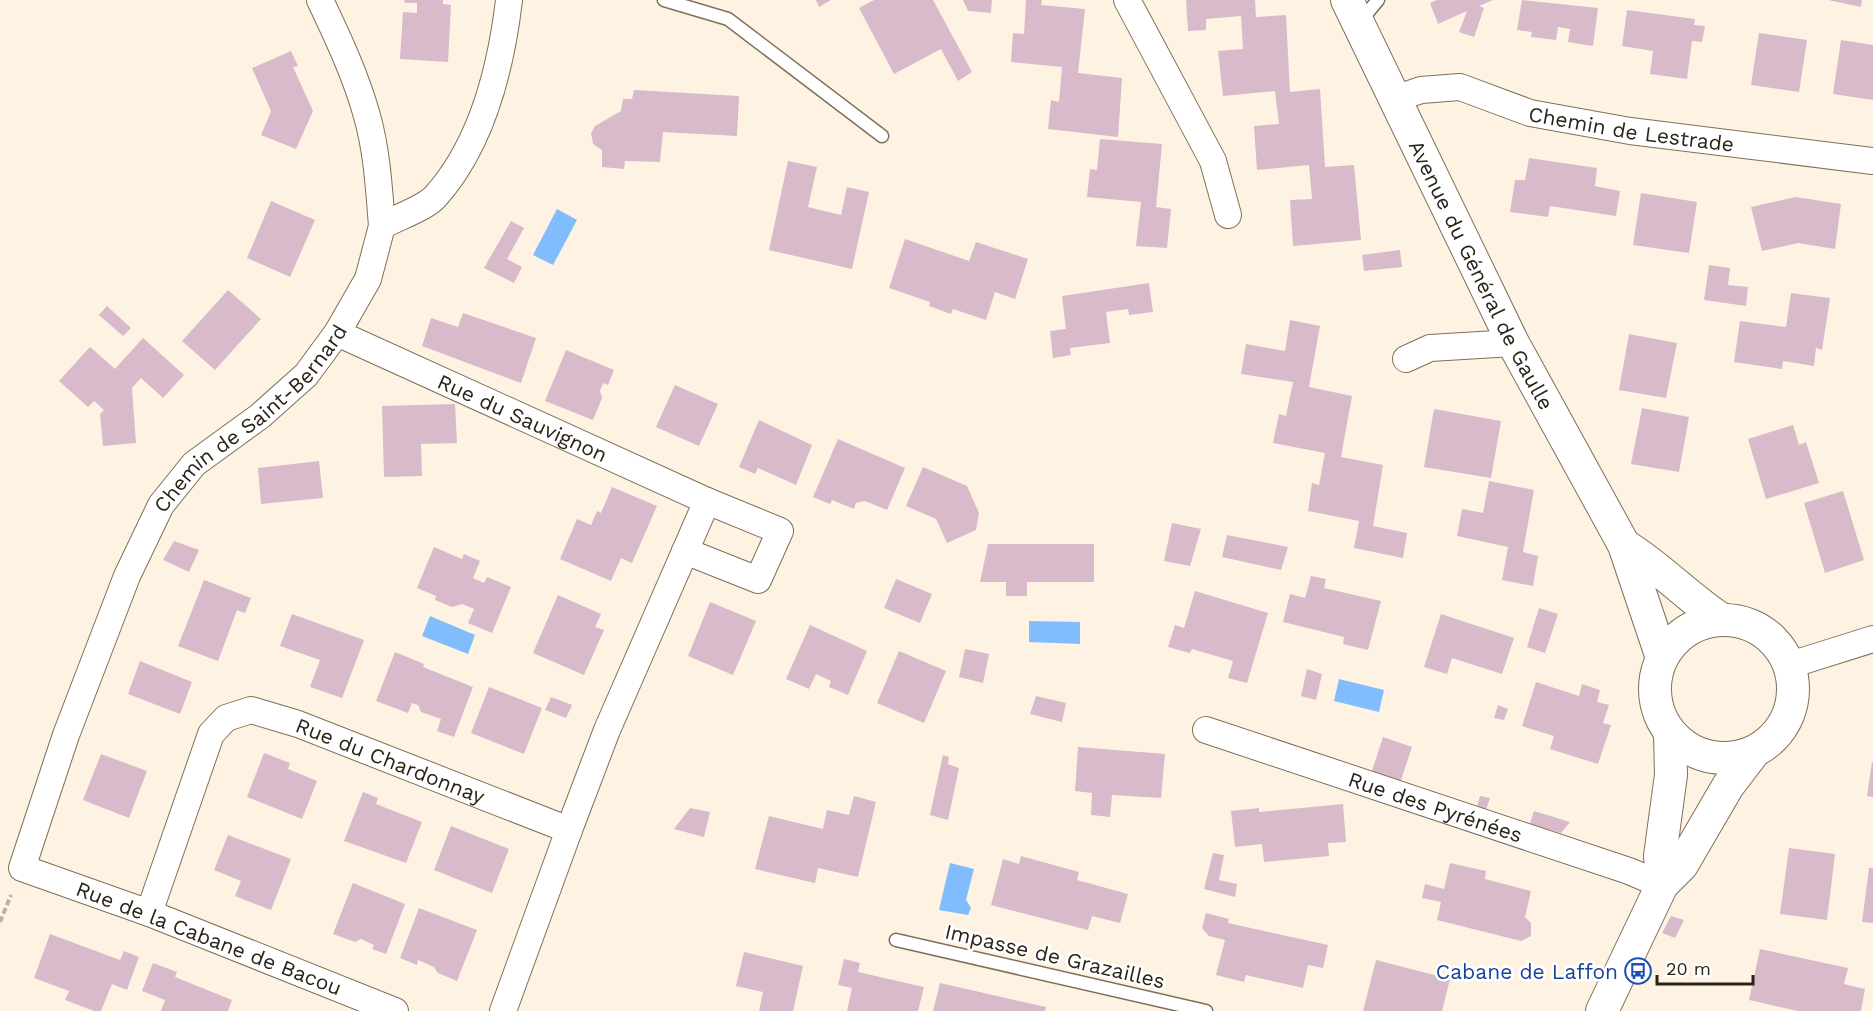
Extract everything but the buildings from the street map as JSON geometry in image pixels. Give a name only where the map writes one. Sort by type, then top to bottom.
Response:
[{"type":"street","name":"Chemin de Saint-Bernard","points":[[22,868],[74,714],[127,576],[161,505],[194,464],[260,416],[306,375],[337,333],[368,279],[382,226],[378,169],[368,117],[348,61],[320,0]]},
{"type":"street","points":[[382,226],[434,199],[473,141],[503,48],[508,0]]},
{"type":"street","points":[[1127,0],[1213,161],[1228,215]]},
{"type":"street","name":"Avenue du Général de Gaulle","points":[[1353,12],[1513,343],[1624,545],[1662,658]]},
{"type":"street","name":"Chemin de Lestrade","points":[[1395,99],[1421,90],[1460,87],[1530,113],[1630,130],[1873,161]]},
{"type":"street","name":"Rue du Sauvignon","points":[[337,333],[707,501],[780,531],[758,580],[685,551]]},
{"type":"street","points":[[1406,359],[1431,348],[1513,343]]},
{"type":"street","points":[[503,1011],[607,730],[707,501]]},
{"type":"street","name":"Avenue du Général de Gaulle","points":[[1624,545],[1647,559],[1700,605],[1721,619]]},
{"type":"street","points":[[1602,1011],[1662,885],[1682,865],[1728,786],[1754,752],[1775,736],[1789,716],[1794,690],[1790,665],[1779,646],[1763,631],[1743,622],[1721,619],[1697,624],[1676,638],[1662,658],[1655,676],[1654,696],[1660,716],[1670,733],[1687,748],[1709,757],[1732,758],[1754,752]]},
{"type":"street","points":[[1790,665],[1873,639]]},
{"type":"street","name":"Rue du Chardonnay","points":[[148,913],[210,734],[226,718],[250,710],[298,724],[569,830]]},
{"type":"street","name":"Rue des Pyrénées","points":[[1206,730],[1662,885]]},
{"type":"street","points":[[1662,885],[1660,856],[1671,775],[1670,733]]},
{"type":"street","name":"Rue de la Cabane de Bacou","points":[[22,868],[148,913],[395,1011]]},
{"type":"lane","points":[[664,0],[729,19],[882,136]]},
{"type":"lane","points":[[1353,12],[1378,0]]},
{"type":"lane","name":"Impasse de Grazailles","points":[[896,940],[1206,1011]]},
{"type":"water","points":[[557,209],[577,220],[553,265],[533,255]]},
{"type":"water","points":[[430,616],[475,635],[468,654],[422,636]]},
{"type":"water","points":[[1029,621],[1080,622],[1080,644],[1029,642]]},
{"type":"water","points":[[1339,679],[1384,690],[1379,712],[1334,701]]},
{"type":"water","points":[[950,863],[974,869],[966,900],[971,908],[968,915],[939,910]]},
{"type":"place","name":"Cabane de Laffon","points":[[1638,971]]}]
